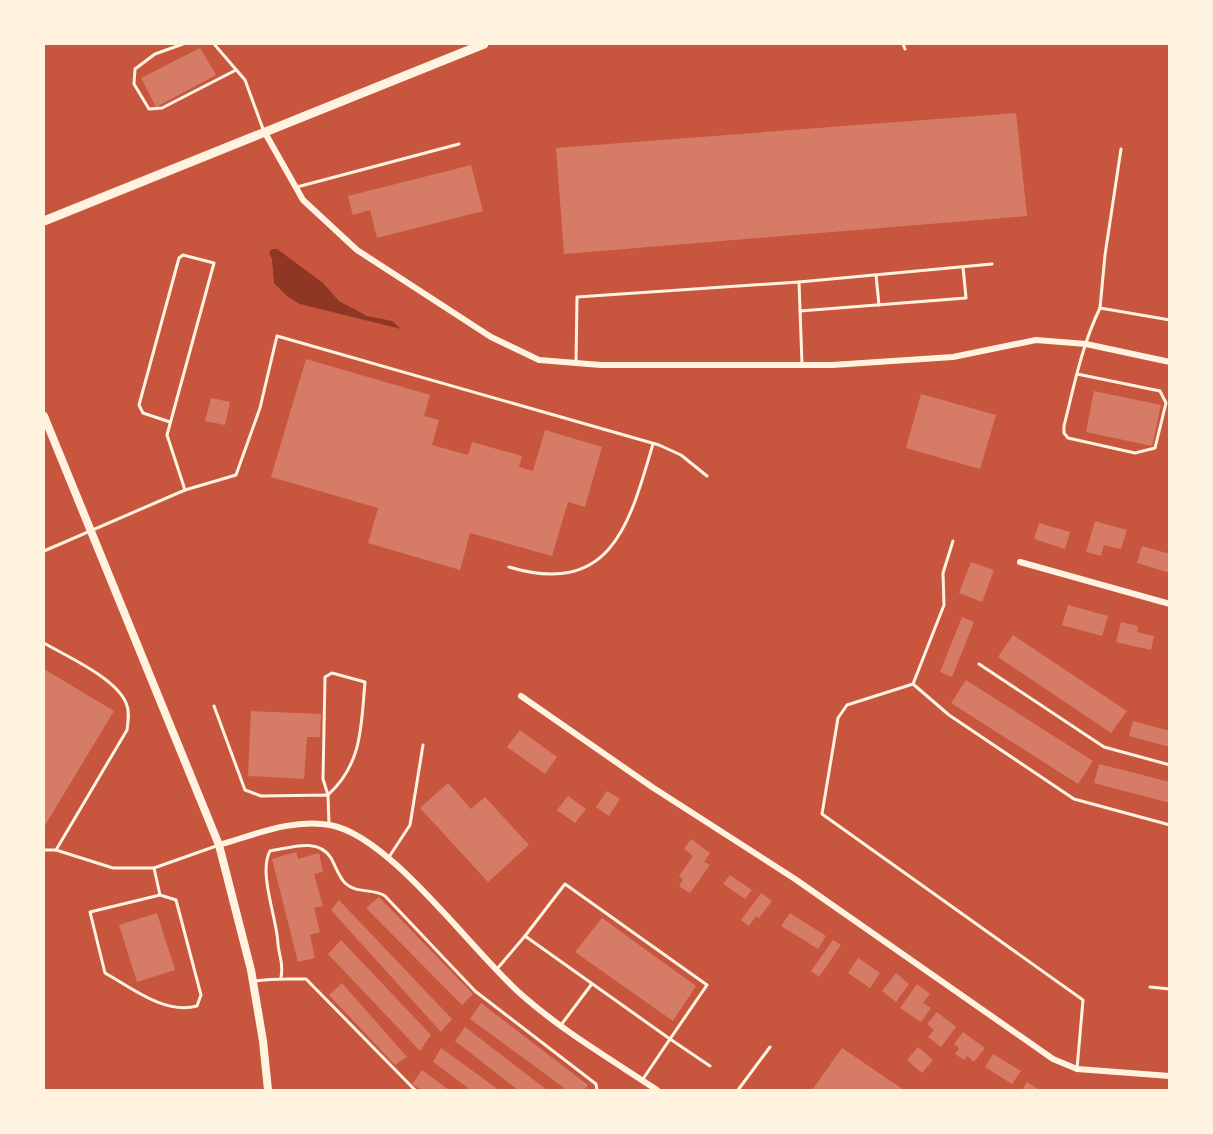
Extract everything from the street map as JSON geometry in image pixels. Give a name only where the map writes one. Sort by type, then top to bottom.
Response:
[{"type":"main road","points":[[44,221],[484,44]]},
{"type":"street","points":[[264,131],[303,200],[357,250],[491,338],[539,360],[576,363],[802,365],[953,357],[1036,340],[1086,344],[1170,362]]},
{"type":"street","points":[[44,416],[219,844],[252,981],[268,1090]]},
{"type":"street","points":[[1020,562],[1170,604]]},
{"type":"street","points":[[521,696],[652,787],[795,879],[1053,1059],[1077,1069],[1170,1076]]},
{"type":"street","points":[[219,844],[292,825],[329,825],[362,837],[389,857],[522,995],[561,1025],[657,1090]]},
{"type":"lane","points":[[183,44],[155,54],[135,69],[134,84],[149,109],[162,108],[236,70]]},
{"type":"lane","points":[[214,44],[245,80],[264,131]]},
{"type":"lane","points":[[903,44],[905,49]]},
{"type":"lane","points":[[296,187],[459,144]]},
{"type":"lane","points":[[1077,374],[1160,391],[1166,403],[1155,448],[1135,453],[1068,438],[1064,433],[1077,374],[1100,308],[1105,255],[1121,149]]},
{"type":"lane","points":[[170,422],[143,413],[139,405],[179,258],[183,255],[214,263],[167,435],[185,490]]},
{"type":"lane","points":[[576,363],[577,297],[799,282],[992,264]]},
{"type":"lane","points":[[800,311],[966,298],[963,267]]},
{"type":"lane","points":[[876,275],[879,305]]},
{"type":"lane","points":[[799,282],[802,365]]},
{"type":"lane","points":[[1100,308],[1170,320]]},
{"type":"lane","points":[[44,551],[185,490],[236,475],[260,408],[277,336],[653,444],[681,455],[707,476]]},
{"type":"lane","points":[[510,567],[537,573],[573,571],[607,553],[621,536],[632,515],[653,444]]},
{"type":"lane","points":[[913,684],[944,605],[943,573],[953,541]]},
{"type":"lane","points":[[44,642],[110,683],[127,704],[128,717],[126,730],[56,850]]},
{"type":"lane","points":[[980,664],[1104,747],[1170,765]]},
{"type":"lane","points":[[214,706],[245,790],[261,796],[328,795],[344,780],[359,747],[365,682],[332,673],[325,677],[323,780],[328,795],[329,825]]},
{"type":"lane","points":[[913,684],[949,715],[1074,799],[1170,825]]},
{"type":"lane","points":[[913,684],[847,705],[838,718],[822,814],[1083,1000],[1077,1069]]},
{"type":"lane","points":[[389,857],[410,825],[423,745]]},
{"type":"lane","points":[[44,850],[56,850],[113,868],[154,868],[219,844]]},
{"type":"lane","points":[[281,977],[284,967],[264,860],[270,851],[317,845],[326,850],[346,884],[362,891],[380,892],[385,896],[475,991],[596,1084],[597,1090]]},
{"type":"lane","points":[[154,868],[160,895]]},
{"type":"lane","points":[[496,970],[565,884],[707,986],[643,1081]]},
{"type":"lane","points":[[160,895],[176,900],[201,995],[197,1006],[185,1009],[164,1005],[105,973],[90,912],[160,895]]},
{"type":"lane","points":[[525,936],[591,985],[710,1066]]},
{"type":"lane","points":[[252,981],[281,977],[289,980],[306,979],[415,1090]]},
{"type":"lane","points":[[561,1025],[591,985]]},
{"type":"lane","points":[[1150,987],[1170,988]]},
{"type":"lane","points":[[738,1090],[770,1047]]},
{"type":"shaded area","points":[[272,249],[277,249],[323,283],[339,301],[367,316],[392,321],[401,329],[300,304],[288,297],[274,283],[272,259],[269,253]]},
{"type":"building","points":[[200,48],[216,75],[156,107],[141,78]]},
{"type":"building","points":[[1016,113],[1027,216],[564,254],[556,148]]},
{"type":"building","points":[[471,165],[483,211],[377,238],[370,210],[353,215],[348,196]]},
{"type":"building","points":[[306,359],[430,395],[424,416],[439,420],[432,445],[468,455],[472,442],[522,456],[519,467],[533,471],[545,430],[602,447],[585,507],[568,502],[552,556],[470,533],[460,570],[368,543],[378,508],[271,477]]},
{"type":"building","points":[[1094,391],[1161,405],[1152,446],[1086,432]]},
{"type":"building","points":[[921,394],[996,415],[980,469],[906,448]]},
{"type":"building","points":[[211,398],[230,402],[225,425],[205,421]]},
{"type":"building","points":[[1095,521],[1127,530],[1121,549],[1104,545],[1101,556],[1086,552]]},
{"type":"building","points":[[1039,523],[1070,532],[1065,549],[1034,539]]},
{"type":"building","points":[[1142,546],[1170,554],[1170,573],[1137,563]]},
{"type":"building","points":[[971,562],[994,570],[982,602],[959,593]]},
{"type":"building","points":[[1068,605],[1108,616],[1102,636],[1062,625]]},
{"type":"building","points":[[962,617],[974,622],[952,677],[940,672]]},
{"type":"building","points":[[1121,622],[1138,626],[1137,632],[1154,636],[1151,650],[1116,642]]},
{"type":"building","points":[[1013,635],[1127,711],[1111,733],[998,657]]},
{"type":"building","points":[[44,669],[114,711],[44,827]]},
{"type":"building","points":[[966,680],[1093,761],[1078,784],[951,703]]},
{"type":"building","points":[[251,711],[321,714],[320,737],[307,737],[304,779],[248,776]]},
{"type":"building","points":[[1133,721],[1170,731],[1170,747],[1129,736]]},
{"type":"building","points":[[520,730],[557,757],[545,774],[507,747]]},
{"type":"building","points":[[1099,764],[1170,782],[1170,803],[1094,783]]},
{"type":"building","points":[[448,783],[471,809],[485,797],[529,845],[488,882],[420,808]]},
{"type":"building","points":[[607,791],[620,799],[609,816],[596,807]]},
{"type":"building","points":[[568,796],[586,809],[575,823],[557,810]]},
{"type":"building","points":[[691,839],[710,853],[704,862],[710,865],[690,893],[679,886],[683,880],[679,876],[693,856],[684,849]]},
{"type":"building","points":[[296,852],[298,859],[319,853],[323,872],[314,874],[323,906],[314,908],[320,932],[310,935],[315,958],[298,962],[272,859]]},
{"type":"building","points":[[730,875],[752,890],[745,899],[723,884]]},
{"type":"building","points":[[761,893],[772,901],[759,918],[756,916],[749,926],[741,920]]},
{"type":"building","points":[[379,897],[473,994],[462,1005],[366,908]]},
{"type":"building","points":[[339,900],[452,1019],[441,1032],[331,910]]},
{"type":"building","points":[[157,913],[175,970],[137,982],[119,925]]},
{"type":"building","points":[[790,913],[826,936],[818,949],[781,926]]},
{"type":"building","points":[[602,918],[696,986],[673,1021],[575,952]]},
{"type":"building","points":[[341,940],[431,1035],[420,1051],[328,954]]},
{"type":"building","points":[[833,940],[841,945],[819,977],[811,971]]},
{"type":"building","points":[[858,958],[880,973],[870,988],[848,973]]},
{"type":"building","points":[[896,973],[909,984],[896,1002],[882,991]]},
{"type":"building","points":[[342,983],[407,1057],[395,1065],[329,995]]},
{"type":"building","points":[[917,984],[930,994],[923,1003],[931,1008],[921,1022],[900,1008]]},
{"type":"building","points":[[481,1003],[588,1085],[584,1090],[567,1090],[470,1019]]},
{"type":"building","points":[[937,1012],[956,1027],[941,1047],[928,1037],[934,1030],[927,1024]]},
{"type":"building","points":[[465,1027],[547,1090],[518,1090],[455,1041]]},
{"type":"building","points":[[963,1032],[985,1048],[974,1062],[967,1056],[964,1060],[955,1054],[959,1048],[954,1044]]},
{"type":"building","points":[[918,1047],[933,1060],[922,1073],[907,1060]]},
{"type":"building","points":[[441,1048],[499,1090],[471,1090],[433,1062]]},
{"type":"building","points":[[842,1048],[904,1090],[812,1090]]},
{"type":"building","points":[[993,1054],[1021,1071],[1012,1084],[985,1067]]},
{"type":"building","points":[[422,1070],[449,1090],[421,1090],[412,1084]]},
{"type":"building","points":[[1027,1082],[1040,1090],[1022,1090]]}]
